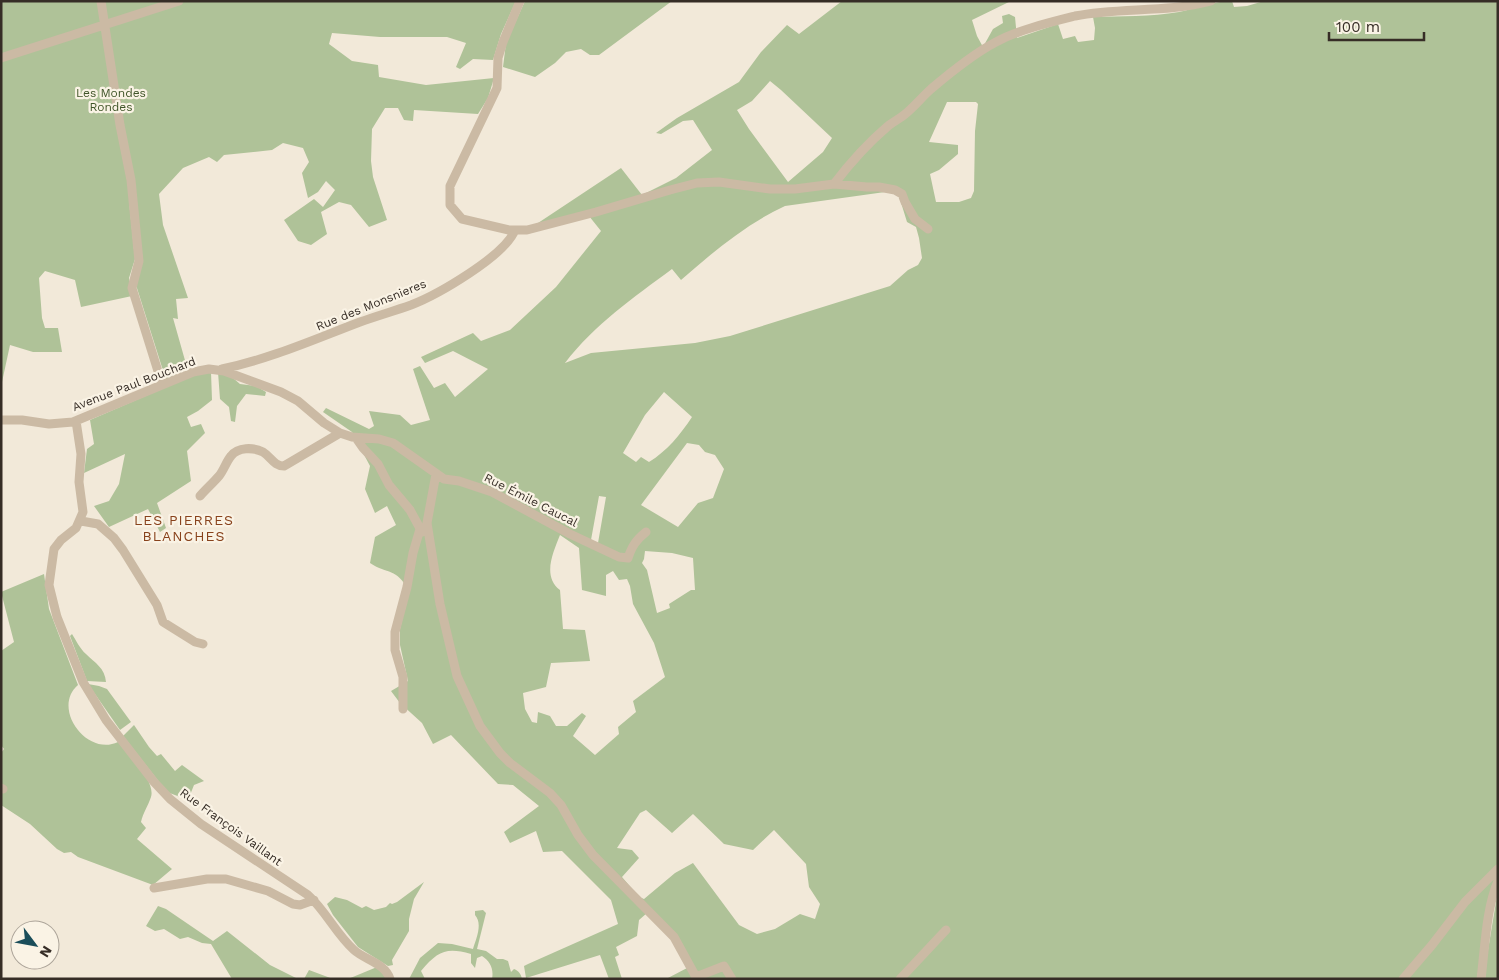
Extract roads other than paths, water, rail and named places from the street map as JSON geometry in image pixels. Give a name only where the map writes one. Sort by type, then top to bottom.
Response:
[{"type":"street","points":[[101,1],[120,125],[131,180],[139,261],[132,288],[162,384]]},
{"type":"street","points":[[1,58],[179,1]]},
{"type":"street","points":[[520,1],[498,58],[497,88],[450,186],[450,205],[462,219],[508,230],[527,230],[697,183],[719,182],[770,189],[795,189],[834,184],[894,190],[902,194],[915,219],[928,229]]},
{"type":"street","points":[[834,184],[848,164],[889,125],[904,115],[949,74],[998,41],[1032,28],[1075,16],[1103,12],[1194,6],[1211,1]]},
{"type":"street","name":"Rue des Monsnieres","points":[[217,370],[299,346],[412,304],[454,283],[509,241],[515,230]]},
{"type":"street","name":"Avenue Paul Bouchard","points":[[1,420],[22,420],[56,424],[76,421],[193,372],[209,369],[217,370]]},
{"type":"street","points":[[217,370],[231,372],[287,395],[298,401],[330,427],[340,433],[356,438],[362,448],[378,464],[389,485],[410,510],[431,545]]},
{"type":"street","points":[[76,421],[80,454],[79,482],[83,508],[80,520],[98,524],[114,538],[157,605],[163,622],[195,642],[203,644]]},
{"type":"street","points":[[200,496],[218,477],[232,454],[236,451],[246,448],[255,449],[267,455],[277,465],[284,466],[340,433]]},
{"type":"street","name":"Rue Émile Caucal","points":[[356,438],[384,440],[400,446],[444,479],[458,481],[492,492],[576,537],[619,557],[628,558],[636,539],[646,532]]},
{"type":"street","points":[[436,474],[427,523],[440,604],[457,676],[480,726],[510,763],[561,805],[578,835],[594,855],[674,937],[697,978],[724,966],[732,979]]},
{"type":"street","name":"Rue François Vaillant","points":[[80,520],[74,530],[61,540],[54,549],[49,585],[57,617],[77,671],[106,720],[154,782],[178,806],[314,900],[349,945],[364,958],[383,968],[390,979]]},
{"type":"street","points":[[404,709],[403,678],[395,650],[395,632],[420,529]]},
{"type":"street","points":[[1403,979],[1465,902],[1498,869]]},
{"type":"street","points":[[154,888],[207,879],[226,879],[268,891],[293,904],[300,905],[314,900]]},
{"type":"street","points":[[1481,979],[1488,923],[1494,889],[1498,881]]},
{"type":"street","points":[[900,979],[946,930]]},
{"type":"district","name":"LES PIERRES BLANCHES","points":[[184,528]]},
{"type":"park label","name":"Les Mondes Rondes","points":[[111,100]]}]
